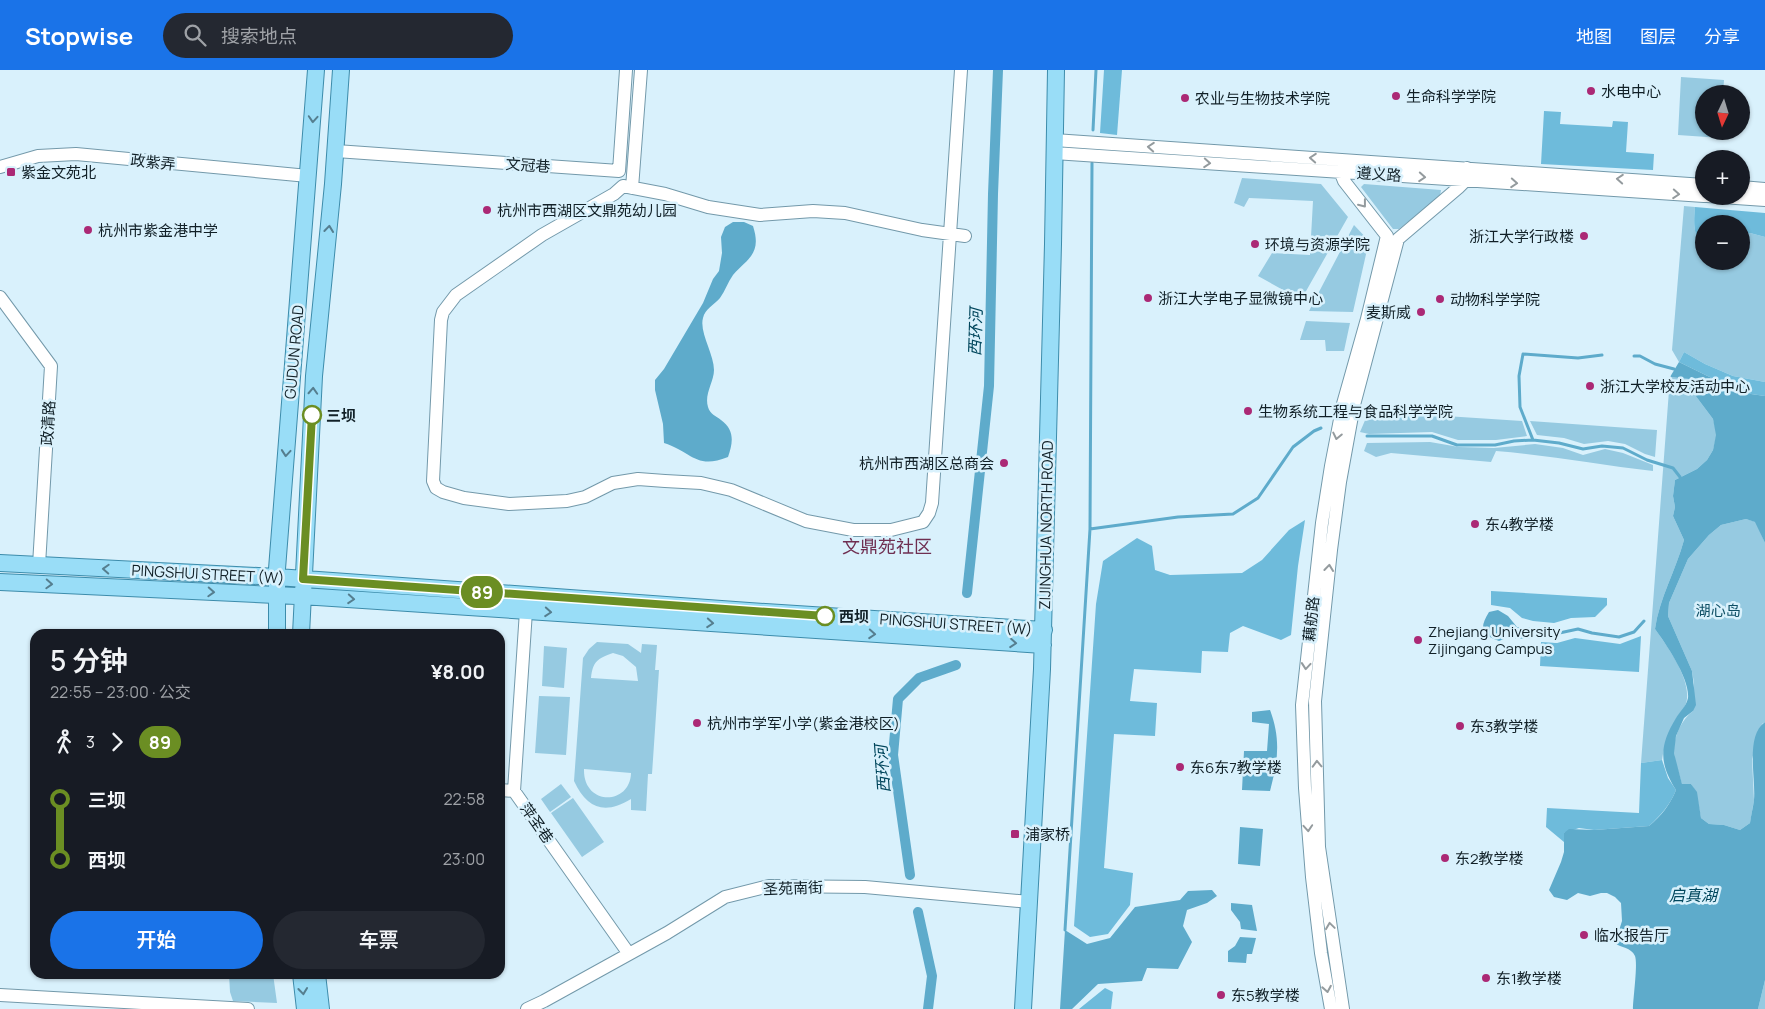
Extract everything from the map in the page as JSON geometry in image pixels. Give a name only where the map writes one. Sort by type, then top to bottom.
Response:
[{"type":"main road","name":"GUDUN ROAD","points":[[277,629],[277,577],[316,70]]},
{"type":"main road","name":"GUDUN ROAD","points":[[301,629],[314,376],[336,151],[341,70]]},
{"type":"main road","name":"ZIJINGHUA NORTH ROAD","points":[[1023,1009],[1043,637],[1054,244],[1056,70]]},
{"type":"main road","name":"PINGSHUI STREET (W)","points":[[0,563],[277,577],[935,630]]},
{"type":"main road","name":"PINGSHUI STREET (W)","points":[[0,582],[302,596],[526,611],[935,630],[1043,637]]},
{"type":"main road","points":[[302,979],[305,1009]]},
{"type":"main road","points":[[318,979],[321,1009]]},
{"type":"street","name":"文冠巷","points":[[336,151],[619,171],[626,70]]},
{"type":"street","points":[[632,188],[641,70]]},
{"type":"street","points":[[961,70],[949,234],[932,503],[929,514],[922,522],[891,530],[853,530],[806,521],[731,490],[701,484],[638,479],[613,483],[585,497],[543,503],[509,504],[486,502],[443,492],[436,488],[433,481],[441,320],[443,312],[456,295],[542,235],[614,194],[623,186],[665,194],[708,206],[760,215],[813,211],[845,213],[922,230],[949,234],[965,236]]},
{"type":"street","name":"遵义路","points":[[1054,147],[1466,174],[1695,185]]},
{"type":"street","name":"政紫弄","points":[[0,167],[38,156],[76,154],[308,176]]},
{"type":"street","points":[[1340,166],[1344,181],[1393,237],[1442,202],[1466,174]]},
{"type":"street","name":"遵义路","points":[[1466,174],[1695,195]]},
{"type":"street","points":[[1750,188],[1765,189]]},
{"type":"street","name":"遵义路","points":[[1750,199],[1765,200]]},
{"type":"street","name":"藕舫路","points":[[1331,1009],[1321,953],[1312,877],[1305,788],[1302,705],[1315,582],[1331,466],[1343,404],[1393,237]]},
{"type":"street","name":"藕舫路","points":[[1343,1009],[1319,847],[1314,701],[1330,550],[1348,436],[1393,237]]},
{"type":"street","name":"政清路","points":[[0,297],[51,366],[39,565]]},
{"type":"street","name":"萍圣巷","points":[[526,611],[514,791],[629,954]]},
{"type":"street","points":[[505,790],[514,791]]},
{"type":"street","name":"圣苑南街","points":[[527,1009],[629,954],[725,897],[769,886],[865,887],[1030,902]]},
{"type":"street","points":[[0,995],[248,1009]]},
{"type":"green space","points":[[1681,77],[1724,80],[1724,85],[1695,85],[1695,136],[1678,135]]},
{"type":"green space","points":[[1242,178],[1321,184],[1348,217],[1301,300],[1258,276],[1272,253],[1310,255],[1313,201],[1249,198],[1244,207],[1234,203]]},
{"type":"green space","points":[[1364,184],[1441,190],[1440,196],[1399,229],[1393,229],[1361,187]]},
{"type":"green space","points":[[1684,206],[1695,207],[1695,270],[1750,270],[1750,233],[1765,237],[1765,382],[1733,376],[1705,364],[1684,352],[1679,362],[1672,350]]},
{"type":"green space","points":[[1354,225],[1369,241],[1353,312],[1309,311]]},
{"type":"green space","points":[[1306,321],[1350,323],[1344,351],[1326,351],[1325,340],[1300,340]]},
{"type":"green space","points":[[1670,377],[1689,379],[1692,391],[1713,419],[1717,434],[1713,450],[1707,460],[1697,469],[1675,480],[1673,516],[1684,540],[1660,607],[1655,629],[1679,666],[1686,687],[1687,697],[1684,708],[1677,717],[1665,744],[1662,760],[1641,763]]},
{"type":"green space","points":[[1369,411],[1522,421],[1527,436],[1496,440],[1458,440],[1432,432],[1369,434],[1360,432]]},
{"type":"green space","points":[[1530,421],[1657,430],[1655,457],[1625,444],[1608,441],[1584,444],[1564,438],[1537,435]]},
{"type":"green space","points":[[1430,442],[1459,447],[1494,448],[1535,444],[1563,448],[1583,455],[1605,449],[1623,453],[1653,465],[1653,471],[1496,451],[1491,462],[1391,453],[1376,457],[1364,451],[1367,443]]},
{"type":"green space","name":"湖心岛","points":[[1746,519],[1756,522],[1765,543],[1765,722],[1762,724],[1752,759],[1754,800],[1750,823],[1740,830],[1724,825],[1709,824],[1701,818],[1696,792],[1691,784],[1682,785],[1675,761],[1674,747],[1676,735],[1681,724],[1693,711],[1694,683],[1692,671],[1668,616],[1669,603],[1688,559],[1709,535],[1721,525]]},
{"type":"green space","points":[[597,642],[628,644],[641,653],[642,644],[657,645],[655,670],[659,670],[652,774],[648,774],[646,811],[631,810],[631,799],[613,807],[605,808],[598,806],[585,798],[574,781],[583,658]],"holes":[[[613,653],[623,656],[636,667],[638,681],[591,678],[597,661]],[[584,769],[631,773],[629,784],[615,796],[598,795],[591,790],[586,781]]]},
{"type":"green space","points":[[544,646],[567,648],[564,688],[542,686]]},
{"type":"green space","points":[[539,696],[570,697],[566,755],[535,753]]},
{"type":"green space","points":[[561,784],[571,797],[550,812],[541,799]]},
{"type":"green space","points":[[573,798],[604,842],[582,857],[551,813]]},
{"type":"green space","points":[[229,979],[274,979],[277,1003],[233,1001]]},
{"type":"green space","points":[[1765,980],[1765,1009],[1758,1009]]},
{"type":"shaded area","points":[[1104,70],[1122,70],[1117,135],[1100,133]]},
{"type":"shaded area","points":[[1544,111],[1561,112],[1560,124],[1612,127],[1613,121],[1628,122],[1626,152],[1654,154],[1653,170],[1541,164]]},
{"type":"shaded area","points":[[1695,207],[1765,213],[1765,237],[1750,233],[1750,215],[1695,215],[1695,228],[1694,223]]},
{"type":"shaded area","points":[[1684,352],[1705,364],[1733,376],[1765,382],[1765,396],[1751,394],[1724,384],[1679,362]]},
{"type":"shaded area","points":[[1305,520],[1291,635],[1281,640],[1243,626],[1230,633],[1228,652],[1202,651],[1201,673],[1134,669],[1130,701],[1157,703],[1155,736],[1114,734],[1104,868],[1133,873],[1130,905],[1108,934],[1090,937],[1074,926],[1096,604],[1103,561],[1137,538],[1152,546],[1155,570],[1170,575],[1242,573],[1262,560],[1289,530]]},
{"type":"shaded area","points":[[1491,591],[1607,598],[1607,605],[1595,617],[1571,618],[1554,623],[1533,621],[1522,618],[1510,608],[1491,605]]},
{"type":"shaded area","points":[[1641,636],[1639,672],[1540,666],[1541,642],[1557,643],[1575,638],[1620,644]]},
{"type":"shaded area","points":[[1662,760],[1668,778],[1676,790],[1665,810],[1649,826],[1594,830],[1579,828],[1564,833],[1564,842],[1546,827],[1547,808],[1639,813],[1641,763]]},
{"type":"shaded area","points":[[1105,988],[1113,992],[1111,1009],[1079,1009]]},
{"type":"water","points":[[733,222],[744,222],[753,226],[756,243],[752,255],[733,275],[720,298],[703,318],[703,330],[712,357],[714,370],[707,397],[708,407],[712,413],[726,424],[732,437],[728,457],[708,462],[694,458],[664,443],[663,424],[655,390],[655,380],[664,369],[703,303],[713,279],[719,271],[722,253],[721,237],[725,227]]},
{"type":"water","name":"启真湖","points":[[1679,362],[1724,384],[1751,394],[1765,396],[1765,543],[1755,522],[1746,519],[1721,525],[1709,535],[1688,559],[1669,603],[1668,616],[1692,671],[1696,705],[1693,711],[1684,718],[1676,736],[1674,753],[1682,784],[1691,784],[1697,792],[1701,818],[1709,824],[1724,825],[1740,830],[1750,823],[1754,800],[1753,747],[1759,728],[1765,722],[1765,980],[1758,1009],[1633,1009],[1636,974],[1635,956],[1628,949],[1615,943],[1622,921],[1621,903],[1607,893],[1590,896],[1578,893],[1567,900],[1554,897],[1549,890],[1564,852],[1564,833],[1569,829],[1594,830],[1649,826],[1665,810],[1676,790],[1666,771],[1663,754],[1666,737],[1687,701],[1688,690],[1676,662],[1655,629],[1660,607],[1684,540],[1673,516],[1675,480],[1697,469],[1707,460],[1713,450],[1716,435],[1713,419],[1692,391],[1689,379],[1670,377]]},
{"type":"water","points":[[1498,610],[1508,616],[1517,627],[1532,627],[1534,639],[1506,638],[1499,641],[1488,636],[1483,627],[1484,622],[1489,612]]},
{"type":"water","points":[[1270,710],[1276,731],[1277,750],[1270,791],[1242,790],[1244,751],[1267,751],[1269,724],[1252,722],[1252,712]]},
{"type":"water","points":[[1240,827],[1263,829],[1260,866],[1238,864]]},
{"type":"water","points":[[1212,890],[1217,896],[1207,903],[1187,910],[1183,926],[1192,942],[1178,969],[1147,968],[1142,981],[1098,984],[1072,1009],[1060,1009],[1065,930],[1087,944],[1110,938],[1135,907],[1180,900],[1188,891]]},
{"type":"water","points":[[1231,903],[1252,905],[1257,931],[1241,929],[1240,922],[1231,910]]},
{"type":"water","points":[[1240,937],[1256,938],[1252,954],[1247,954],[1246,963],[1228,962],[1228,951],[1235,946]]},
{"type":"waterway","name":"西环河","points":[[967,593],[989,386],[998,70]]},
{"type":"waterway","points":[[1093,130],[1096,70]]},
{"type":"waterway","points":[[1065,930],[1090,529],[1092,163]]},
{"type":"waterway","points":[[1533,440],[1520,407],[1519,376],[1523,354],[1578,358],[1602,355]]},
{"type":"waterway","points":[[1634,356],[1640,356],[1655,364],[1674,369]]},
{"type":"waterway","points":[[1090,529],[1178,517],[1233,514],[1258,498],[1293,447],[1321,428]]},
{"type":"waterway","points":[[1367,436],[1432,436],[1457,445],[1495,445],[1533,440],[1559,443],[1583,449],[1602,446],[1623,448],[1647,460],[1673,468],[1680,477]]},
{"type":"waterway","points":[[1533,634],[1550,635],[1578,629],[1619,637],[1634,632],[1644,621]]},
{"type":"waterway","name":"西环河","points":[[910,875],[893,755],[898,699],[919,678],[956,665]]},
{"type":"waterway","name":"西环河","points":[[918,912],[932,976],[928,1009]]},
{"type":"bus line","name":"89","points":[[312,415],[303,579],[825,616]]},
{"type":"place","name":"水电中心","points":[[1591,91]]},
{"type":"place","name":"生命科学学院","points":[[1396,96]]},
{"type":"place","name":"农业与生物技术学院","points":[[1185,98]]},
{"type":"place","name":"紫金文苑北","points":[[11,172]]},
{"type":"place","name":"杭州市西湖区文鼎苑幼儿园","points":[[487,210]]},
{"type":"place","name":"杭州市紫金港中学","points":[[88,230]]},
{"type":"place","name":"浙江大学行政楼","points":[[1584,236]]},
{"type":"place","name":"环境与资源学院","points":[[1255,244]]},
{"type":"place","name":"浙江大学电子显微镜中心","points":[[1148,298]]},
{"type":"place","name":"动物科学学院","points":[[1440,299]]},
{"type":"place","name":"麦斯威","points":[[1421,312]]},
{"type":"place","name":"浙江大学校友活动中心","points":[[1590,386]]},
{"type":"place","name":"生物系统工程与食品科学学院","points":[[1248,411]]},
{"type":"place","name":"三坝","points":[[312,415]]},
{"type":"place","name":"杭州市西湖区总商会","points":[[1004,463]]},
{"type":"place","name":"东4教学楼","points":[[1475,524]]},
{"type":"place","name":"西坝","points":[[825,616]]},
{"type":"place","name":"Zhejiang University Zijingang Campus","points":[[1418,640]]},
{"type":"place","name":"杭州市学军小学(紫金港校区)","points":[[697,723]]},
{"type":"place","name":"东3教学楼","points":[[1460,726]]},
{"type":"place","name":"东6东7教学楼","points":[[1180,767]]},
{"type":"place","name":"浦家桥","points":[[1015,834]]},
{"type":"place","name":"东2教学楼","points":[[1445,858]]},
{"type":"place","name":"临水报告厅","points":[[1584,935]]},
{"type":"place","name":"东1教学楼","points":[[1486,978]]},
{"type":"place","name":"东5教学楼","points":[[1221,995]]},
{"type":"district","name":"文鼎苑社区","points":[[887,546]]}]
